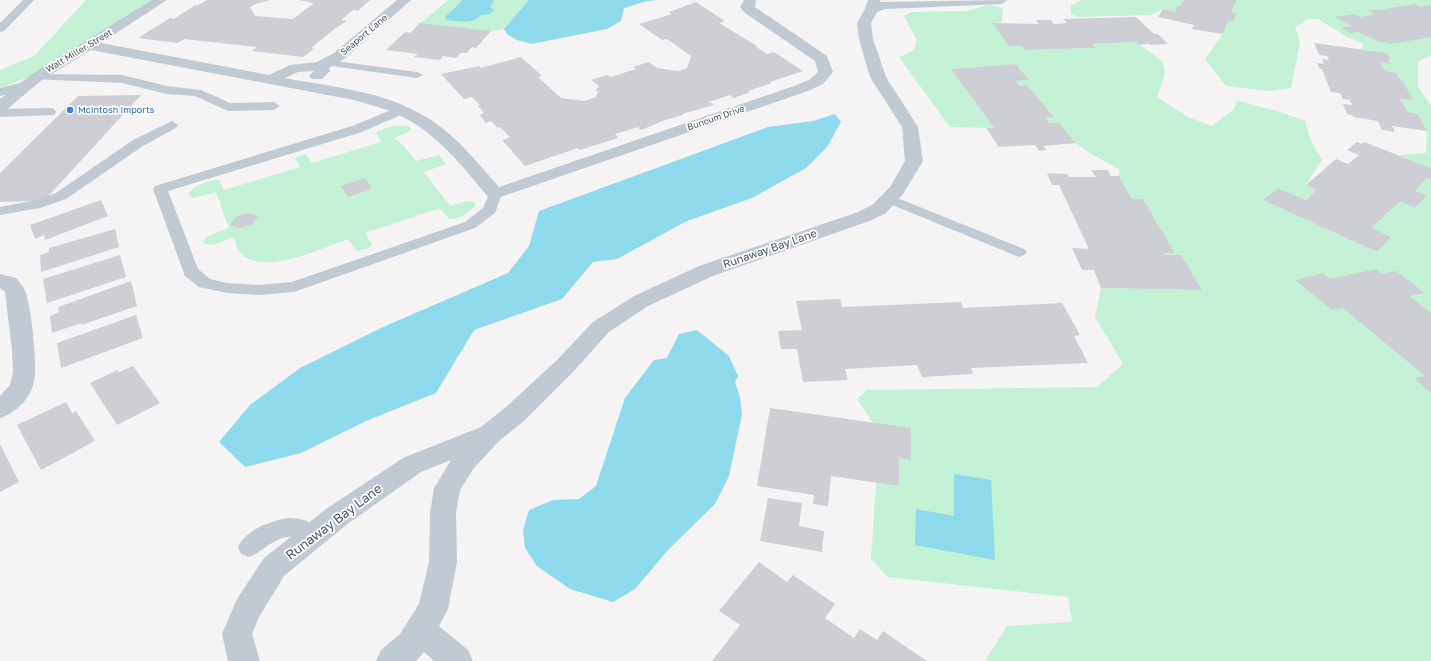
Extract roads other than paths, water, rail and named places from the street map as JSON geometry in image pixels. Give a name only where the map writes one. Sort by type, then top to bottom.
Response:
[{"type":"street","name":"Walt Miller Street","points":[[0,107],[37,77],[161,0]]},
{"type":"street","name":"Seaport Lane","points":[[324,65],[339,56],[405,0]]},
{"type":"street","name":"Buncum Drive","points":[[495,194],[798,89],[814,83],[822,78],[826,72],[822,58],[750,10],[747,7],[750,0]]},
{"type":"street","name":"Runaway Bay Lane","points":[[392,661],[412,645],[433,609],[443,562],[443,513],[447,488],[465,461],[490,434],[516,414],[565,366],[601,327],[641,301],[706,271],[865,216],[879,208],[897,190],[914,161],[910,127],[878,77],[866,39],[864,23],[873,4],[883,5],[1002,0]]},
{"type":"street","points":[[89,45],[356,96],[401,110],[409,113],[434,130],[463,157],[495,194]]},
{"type":"street","points":[[272,80],[283,72],[297,68],[324,65],[323,71],[312,80],[298,85]]},
{"type":"street","points":[[0,281],[9,283],[15,292],[24,370],[23,382],[15,396],[0,409]]},
{"type":"street","name":"Runaway Bay Lane","points":[[244,661],[237,634],[247,609],[274,567],[336,517],[412,465],[490,434]]},
{"type":"street","points":[[421,630],[457,661]]},
{"type":"lane","points":[[0,29],[29,0]]},
{"type":"lane","points":[[324,65],[417,75]]},
{"type":"lane","points":[[37,77],[122,79],[167,90],[197,93],[228,107],[274,106]]},
{"type":"lane","points":[[0,92],[24,86]]},
{"type":"lane","points":[[401,110],[357,129],[160,189],[191,272],[205,283],[227,288],[259,290],[294,287],[470,225],[490,210],[495,194]]},
{"type":"lane","points":[[0,113],[50,112]]},
{"type":"lane","points":[[0,211],[40,204],[61,196],[138,143],[172,125]]},
{"type":"lane","points":[[890,198],[1019,252]]},
{"type":"lane","points":[[249,547],[278,528],[304,528],[313,535]]},
{"type":"water","points":[[463,0],[494,0],[490,7],[494,10],[490,14],[481,15],[470,21],[447,20],[445,17]]},
{"type":"water","points":[[529,0],[659,0],[647,1],[624,8],[621,21],[607,29],[531,44],[517,40],[508,35],[504,29]]},
{"type":"water","points":[[835,114],[841,122],[827,147],[806,168],[752,198],[687,221],[617,259],[593,262],[562,299],[474,330],[436,393],[366,421],[301,453],[245,467],[219,442],[250,405],[300,368],[383,327],[508,273],[529,246],[539,211],[768,127],[813,121]]},
{"type":"water","points":[[697,330],[729,356],[738,376],[735,382],[740,397],[742,414],[729,476],[715,504],[668,550],[635,589],[613,602],[570,589],[537,566],[525,548],[523,530],[529,510],[553,500],[579,499],[596,486],[625,398],[654,360],[667,358],[679,334]]},
{"type":"water","points":[[954,474],[991,480],[995,560],[915,545],[916,509],[954,516]]},
{"type":"place","name":"McIntosh Imports","points":[[70,110]]}]
